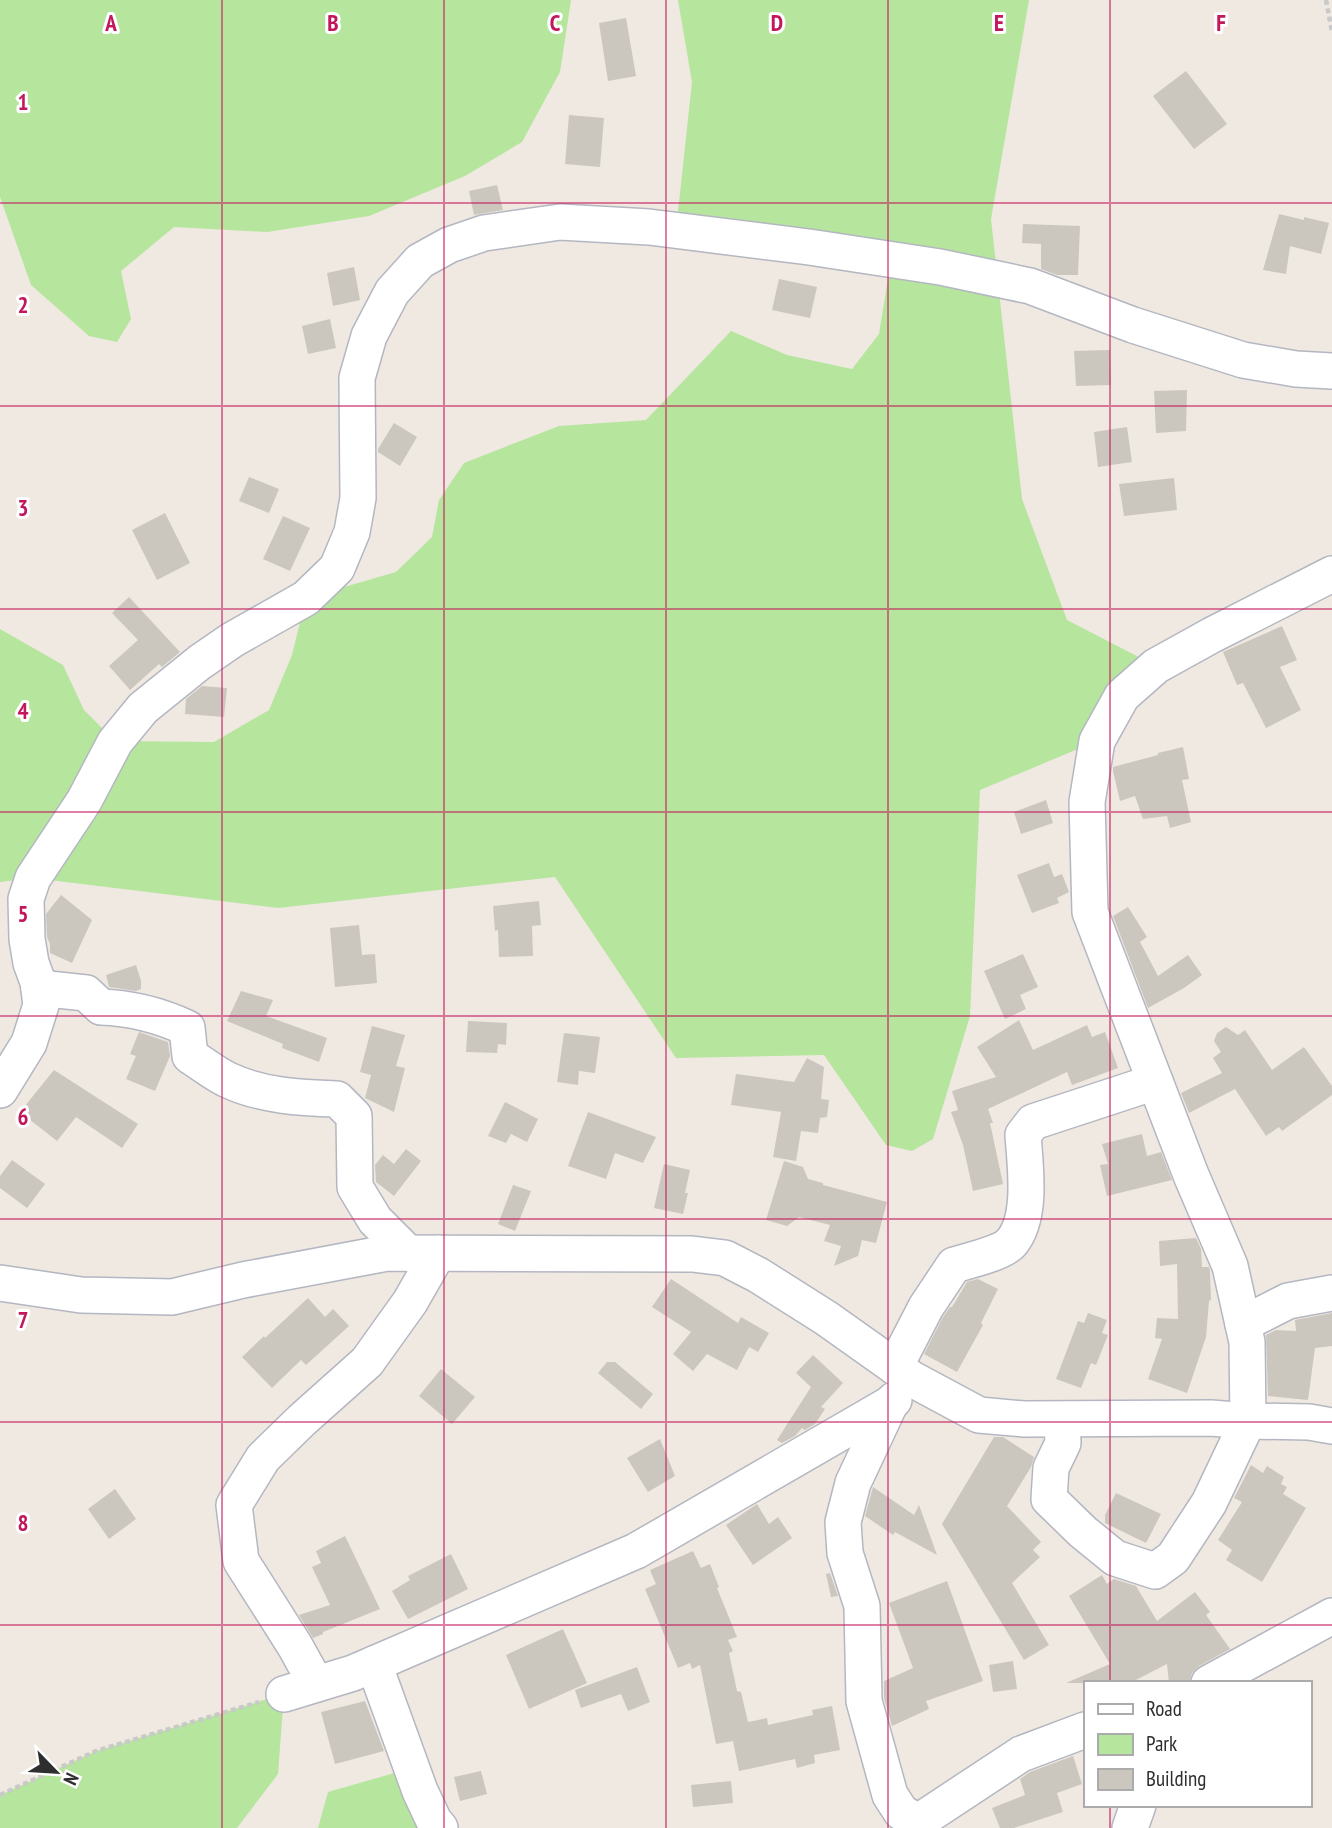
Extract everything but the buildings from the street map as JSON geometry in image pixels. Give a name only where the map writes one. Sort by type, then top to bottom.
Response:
[{"type":"street","points":[[0,1090],[29,1043],[41,1005],[27,939],[26,899],[33,878],[84,801],[116,741],[143,708],[232,640],[306,598],[337,568],[352,532],[358,498],[357,378],[369,336],[392,292],[420,261],[449,245],[484,233],[560,222],[649,226],[809,247],[940,267],[1030,286],[1133,325],[1243,360],[1296,369],[1332,370]]},
{"type":"street","points":[[1062,1420],[1063,1443],[1051,1468],[1049,1499],[1115,1558],[1155,1571],[1173,1558],[1209,1503],[1248,1421],[1247,1342],[1230,1266],[1191,1175],[1090,912],[1087,802],[1097,740],[1122,696],[1156,666],[1332,574]]},
{"type":"street","points":[[39,988],[86,993],[101,1007],[124,1007],[166,1018],[187,1028],[190,1056],[228,1080],[265,1093],[337,1099],[354,1116],[355,1187],[375,1220],[423,1253]]},
{"type":"street","points":[[1084,1730],[1021,1754],[915,1826],[901,1812],[890,1795],[864,1701],[862,1606],[845,1553],[843,1522],[853,1483],[899,1384],[926,1307],[954,1265],[1010,1244],[1021,1225],[1027,1189],[1023,1135],[1033,1122],[1155,1082]]},
{"type":"street","points":[[0,1283],[81,1295],[172,1297],[243,1280],[387,1253],[692,1254],[725,1258],[758,1275],[826,1318],[899,1384],[979,1415],[1062,1420],[1211,1418],[1309,1422],[1332,1426]]},
{"type":"street","points":[[423,1253],[410,1302],[367,1362],[263,1458],[234,1504],[241,1561],[295,1646],[300,1689],[353,1673],[636,1551],[899,1384]]},
{"type":"street","points":[[1243,1324],[1288,1301],[1332,1293]]},
{"type":"street","points":[[1213,1681],[1332,1616]]},
{"type":"street","points":[[374,1664],[420,1791],[440,1828]]},
{"type":"street","points":[[1130,1828],[1137,1807]]},
{"type":"path","points":[[1326,0],[1332,32]]},
{"type":"path","points":[[0,1795],[96,1751],[300,1689]]},
{"type":"green space","points":[[0,0],[571,0],[560,72],[522,142],[465,176],[369,216],[267,232],[174,227],[121,271],[131,319],[117,342],[89,336],[31,285],[0,197]]},
{"type":"green space","points":[[678,0],[1029,0],[991,219],[1022,499],[1067,620],[1156,666],[1097,741],[980,790],[970,1016],[933,1139],[912,1151],[886,1145],[824,1055],[676,1058],[555,877],[278,908],[33,878],[0,882],[0,629],[63,665],[84,710],[115,741],[214,742],[269,710],[292,655],[306,598],[396,572],[432,537],[439,500],[464,463],[559,426],[646,420],[731,331],[787,355],[852,369],[879,334],[891,260],[676,230],[692,82]]},
{"type":"green space","points":[[284,1694],[278,1774],[237,1828],[0,1828],[0,1795],[96,1751]]},
{"type":"green space","points":[[412,1768],[440,1828],[318,1828],[328,1792]]}]
